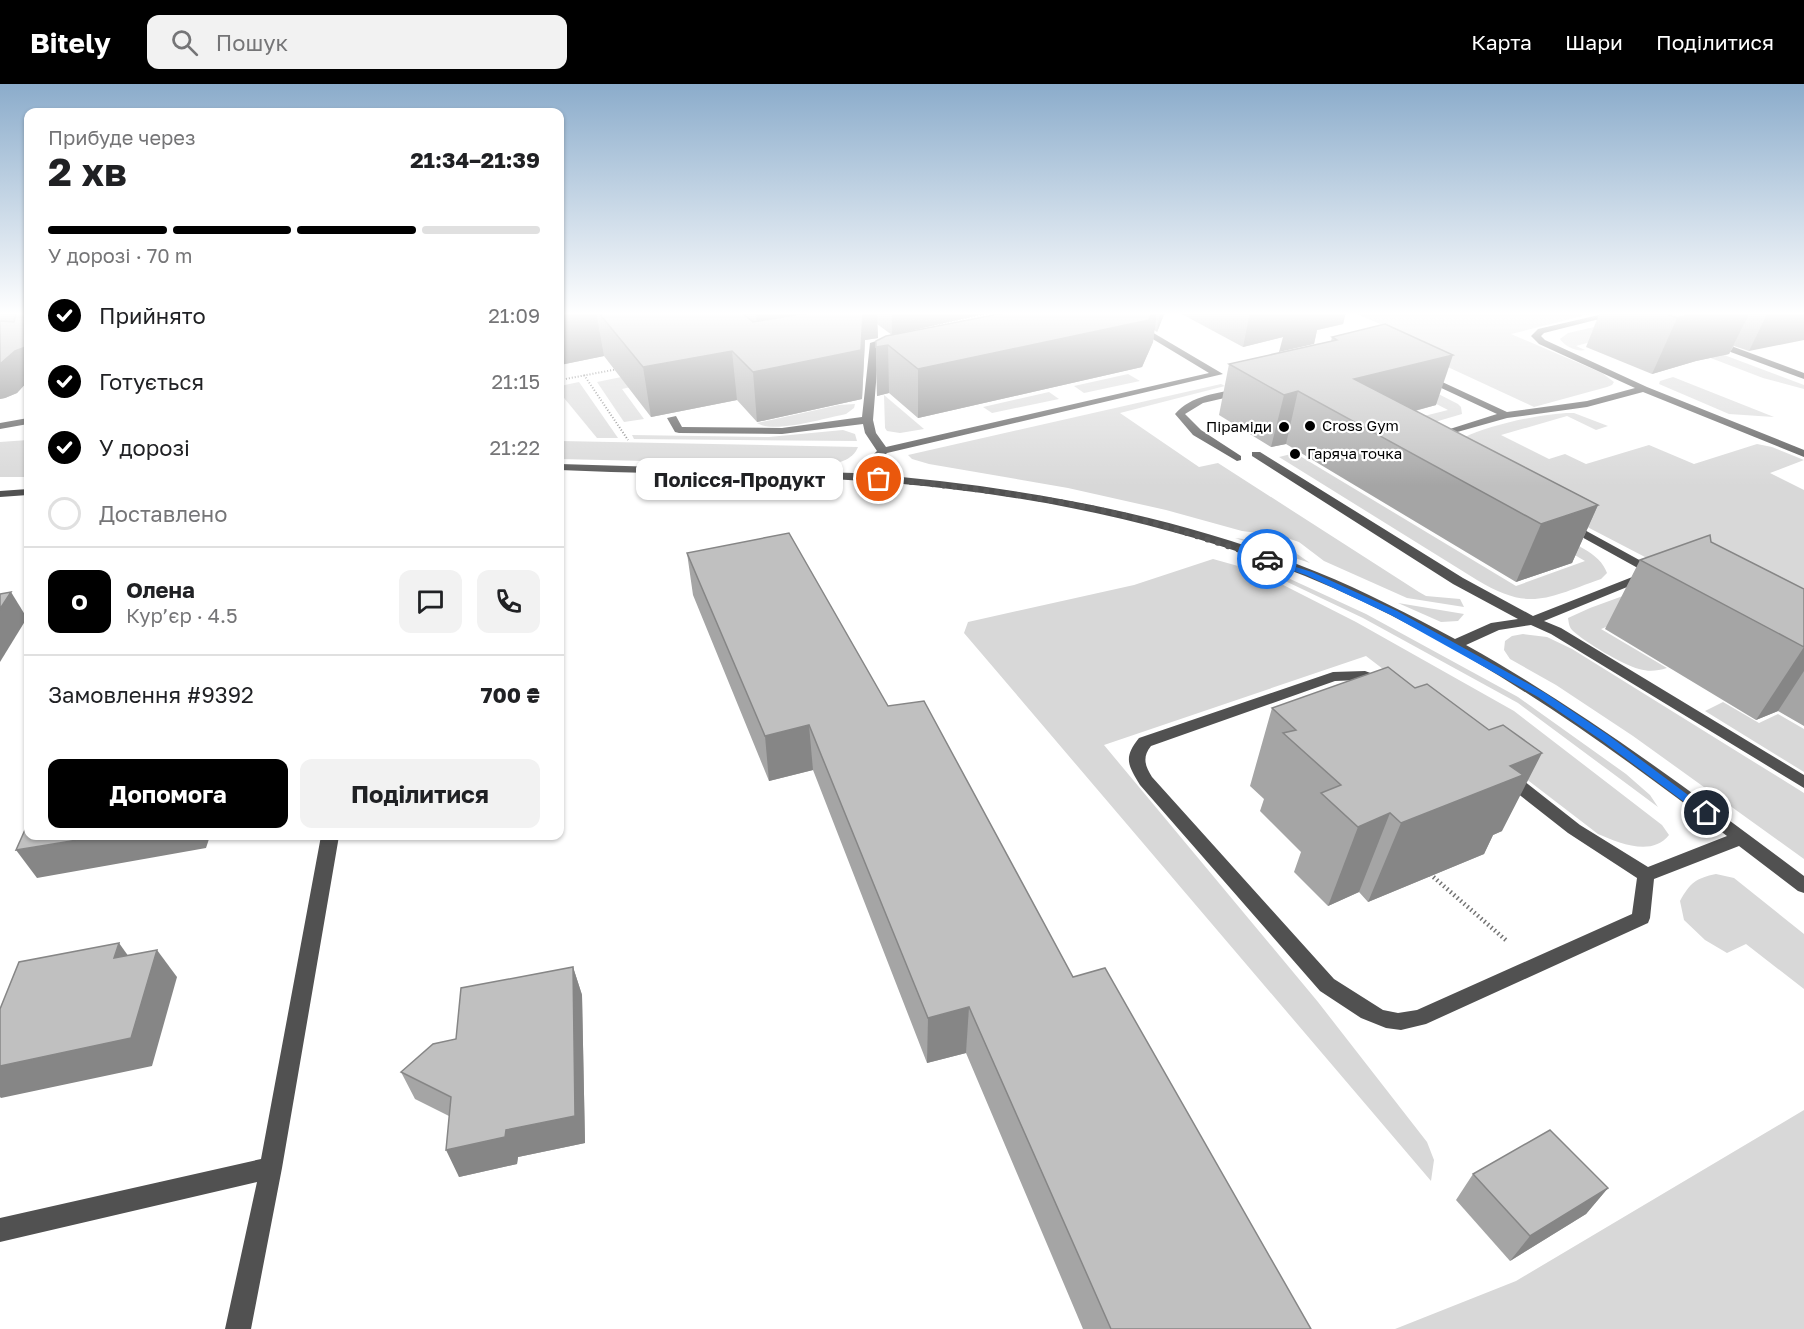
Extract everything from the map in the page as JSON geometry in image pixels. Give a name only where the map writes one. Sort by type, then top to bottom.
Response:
[{"type":"street","points":[[875,370],[870,387],[867,420],[872,437],[883,451]]},
{"type":"street","points":[[1219,370],[1233,378]]},
{"type":"street","points":[[1603,370],[1804,454]]},
{"type":"street","points":[[1788,370],[1804,376]]},
{"type":"street","points":[[1418,374],[1506,415]]},
{"type":"street","points":[[857,477],[883,451],[1233,378]]},
{"type":"street","points":[[1233,378],[1185,408],[1180,414],[1191,427],[1237,458]]},
{"type":"street","points":[[870,387],[883,380]]},
{"type":"street","points":[[1427,446],[1427,441],[1435,436],[1506,415],[1587,404],[1644,389]]},
{"type":"street","points":[[672,418],[679,430],[782,431],[867,420]]},
{"type":"street","points":[[0,426],[24,423]]},
{"type":"street","points":[[1256,454],[1458,580],[1532,621],[1556,631],[1804,782]]},
{"type":"street","points":[[564,467],[857,477],[944,485],[1059,502],[1181,531],[1309,573],[1394,613],[1542,695],[1804,886]]},
{"type":"street","points":[[0,494],[24,492]]},
{"type":"street","points":[[1454,645],[1496,627],[1532,621],[1660,573],[1551,517]]},
{"type":"street","points":[[1400,693],[1376,678],[1355,675],[1333,677],[1145,742],[1137,752],[1137,766],[1146,781],[1327,985],[1353,1004],[1395,1021],[1419,1018],[1641,918],[1646,875]]},
{"type":"street","points":[[1492,765],[1574,829],[1646,875]]},
{"type":"street","points":[[1646,875],[1741,838]]},
{"type":"street","points":[[238,1329],[271,1168],[329,840]]},
{"type":"street","points":[[0,1230],[271,1168]]},
{"type":"path","points":[[564,379],[610,370]]},
{"type":"path","points":[[584,375],[628,441]]},
{"type":"path","points":[[1421,865],[1535,966]]},
{"type":"shaded area","points":[[1454,370],[1595,370],[1614,382],[1607,387],[1534,407]]},
{"type":"shaded area","points":[[1742,370],[1764,370],[1804,385],[1804,389]]},
{"type":"shaded area","points":[[636,374],[644,384],[622,389],[644,419],[624,422],[597,382]]},
{"type":"shaded area","points":[[1128,374],[1140,381],[1084,393],[1074,386]]},
{"type":"shaded area","points":[[1673,377],[1774,417],[1729,414],[1659,384],[1660,381]]},
{"type":"shaded area","points":[[1409,379],[1458,404],[1462,414],[1428,424],[1412,419],[1448,410],[1390,380]]},
{"type":"shaded area","points":[[579,382],[618,438],[597,438],[564,398],[564,385]]},
{"type":"shaded area","points":[[1221,384],[1225,386],[1120,413],[1199,467],[1218,463],[1426,596],[1460,599],[1464,607],[1407,598],[1324,561],[1299,542],[1281,536],[1242,531],[1166,510],[1068,488],[929,464],[912,459],[908,455]]},
{"type":"shaded area","points":[[1049,392],[1059,399],[992,413],[983,407]]},
{"type":"shaded area","points":[[884,395],[924,429],[900,433],[887,431]]},
{"type":"shaded area","points":[[855,404],[854,408],[846,414],[800,424],[775,427],[757,423],[839,405]]},
{"type":"shaded area","points":[[1574,413],[1608,426],[1596,430],[1567,416],[1501,435],[1549,459],[1565,454],[1586,464],[1649,445],[1694,464],[1757,444],[1772,447],[1804,460],[1770,473],[1804,490],[1804,618],[1645,557],[1545,505],[1465,437],[1518,420]]},
{"type":"shaded area","points":[[843,430],[855,434],[857,441],[634,439],[632,435],[769,437]]},
{"type":"shaded area","points":[[24,440],[24,477],[0,477],[0,442]]},
{"type":"shaded area","points":[[564,441],[858,447],[848,458],[824,465],[564,459]]},
{"type":"shaded area","points":[[1295,453],[1516,586],[1585,561],[1549,540],[1553,533],[1592,554],[1607,573],[1601,579],[1539,599],[1525,599],[1495,590],[1279,457]]},
{"type":"shaded area","points":[[1235,538],[1283,544],[1310,563]]},
{"type":"shaded area","points":[[1213,559],[1256,571],[1356,622],[1514,711],[1662,825],[1669,835],[1662,842],[1645,847],[1625,844],[1598,834],[1366,656],[1104,745],[1318,1002],[1427,1142],[1434,1160],[1431,1181],[964,633],[968,622],[1134,585]]},
{"type":"shaded area","points":[[1260,569],[1288,578],[1366,614],[1518,697],[1626,774],[1650,795],[1658,807],[1518,703],[1363,618]]},
{"type":"shaded area","points":[[1653,585],[1664,604],[1601,629],[1667,668],[1650,671],[1632,666],[1595,647],[1570,627],[1568,618]]},
{"type":"shaded area","points":[[1398,603],[1464,614],[1458,621],[1441,622]]},
{"type":"shaded area","points":[[1523,634],[1547,637],[1572,649],[1804,793],[1804,859],[1633,736],[1556,685],[1510,659],[1504,650],[1505,641],[1512,636]]},
{"type":"shaded area","points":[[1723,702],[1759,723],[1778,714],[1804,729],[1804,772],[1705,711]]},
{"type":"shaded area","points":[[1716,874],[1734,878],[1804,934],[1804,989],[1746,944],[1727,953],[1705,940],[1684,920],[1680,901],[1687,890],[1703,877]]},
{"type":"shaded area","points":[[1804,1110],[1804,1329],[1395,1329],[1516,1281]]},
{"type":"building","points":[[1240,370],[1391,370],[1354,379],[1598,505],[1541,524],[1298,391],[1284,395]]},
{"type":"building","points":[[789,533],[888,706],[924,701],[1073,977],[1105,968],[1311,1329],[1111,1329],[969,1007],[928,1018],[809,725],[765,736],[687,553]]},
{"type":"building","points":[[1710,535],[1711,542],[1804,589],[1804,647],[1640,560]]},
{"type":"building","points":[[11,592],[0,609],[0,594]]},
{"type":"building","points":[[1388,667],[1415,688],[1427,684],[1489,730],[1503,725],[1542,753],[1510,766],[1523,775],[1401,823],[1390,813],[1358,827],[1321,793],[1341,785],[1283,733],[1296,730],[1272,708]]},
{"type":"building","points":[[24,832],[24,840],[77,840],[16,850]]},
{"type":"building","points":[[119,943],[114,958],[157,950],[131,1038],[0,1066],[0,1009],[19,962]]},
{"type":"building","points":[[573,967],[575,1116],[506,1130],[505,1137],[446,1150],[451,1097],[401,1072],[433,1044],[456,1039],[461,988]]},
{"type":"building","points":[[1550,1130],[1608,1188],[1530,1236],[1473,1174]]},
{"type":"way so far","points":[[879,479],[996,492],[1119,514],[1267,559]]},
{"type":"place","name":"Cross Gym","points":[[1310,426]]},
{"type":"place","name":"Піраміди","points":[[1284,427]]},
{"type":"place","name":"Гаряча точка","points":[[1295,454]]},
{"type":"place","name":"Полісся-Продукт","points":[[879,479]]},
{"type":"route","points":[[1267,559],[1309,573],[1394,613],[1542,695],[1604,737],[1707,813]]}]
